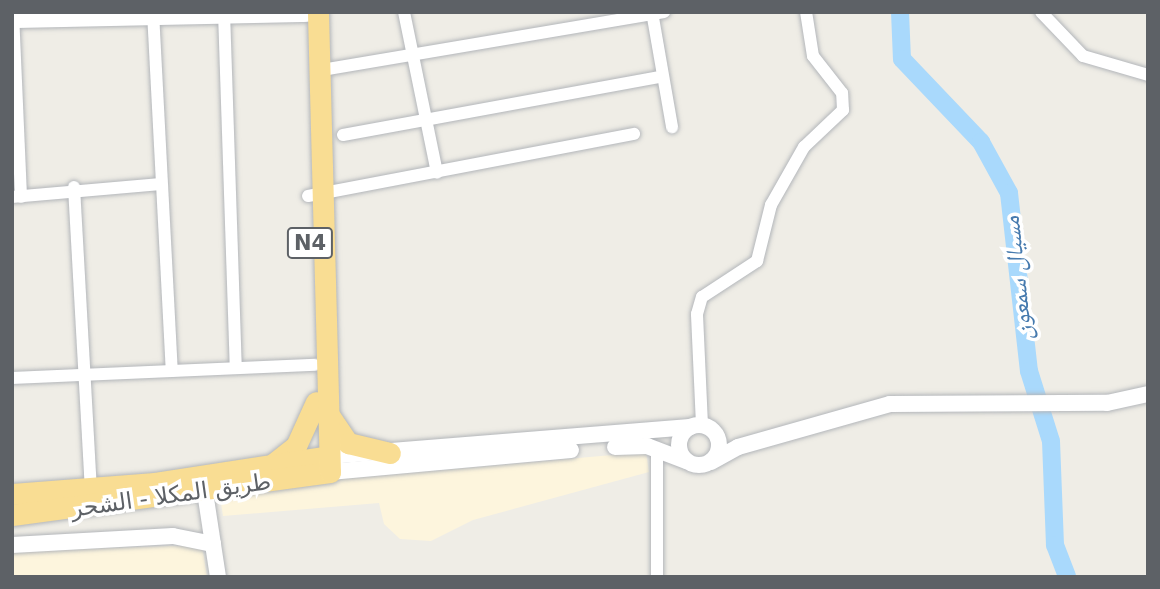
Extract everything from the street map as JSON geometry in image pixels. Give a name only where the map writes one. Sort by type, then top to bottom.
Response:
[{"type":"highway","name":"N4","points":[[310,13],[316,71],[313,195],[323,465]]},
{"type":"highway","name":"N4","points":[[310,13],[315,365],[321,405]]},
{"type":"highway","points":[[270,466],[296,446],[321,405],[348,443],[390,453]]},
{"type":"highway","name":"طريق المكلا - الشحر","points":[[12,494],[91,489],[270,466],[323,465]]},
{"type":"highway","name":"طريق المكلا - الشحر","points":[[12,515],[205,492],[323,465]]},
{"type":"main road","points":[[13,20],[89,15],[310,13]]},
{"type":"main road","points":[[323,465],[597,447],[657,449],[686,461],[711,461],[890,404],[1107,402],[1148,394]]},
{"type":"main road","points":[[323,465],[390,453],[702,428],[762,443]]},
{"type":"main road","points":[[686,461],[679,443],[702,428]]},
{"type":"main road","points":[[702,428],[720,444],[711,461]]},
{"type":"main road","points":[[205,492],[218,577]]},
{"type":"main road","points":[[12,545],[173,536],[213,544]]},
{"type":"street","points":[[13,12],[17,197],[74,187],[160,184]]},
{"type":"street","points":[[404,12],[437,173]]},
{"type":"street","points":[[702,428],[697,314],[702,296],[757,261],[771,205],[804,147],[843,110],[842,93],[813,56],[806,12]]},
{"type":"street","points":[[1041,12],[1083,56],[1148,75]]},
{"type":"street","points":[[224,13],[236,367]]},
{"type":"street","points":[[316,71],[656,13],[663,76],[673,127]]},
{"type":"street","points":[[153,16],[172,370]]},
{"type":"street","points":[[343,135],[663,76]]},
{"type":"street","points":[[313,195],[634,134]]},
{"type":"street","points":[[74,187],[91,489]]},
{"type":"street","points":[[12,378],[315,365]]},
{"type":"street","points":[[657,449],[657,577]]},
{"type":"shaded area","points":[[646,452],[649,472],[473,520],[431,541],[400,539],[384,524],[379,503],[223,516],[219,490]]},
{"type":"shaded area","points":[[202,545],[207,577],[13,577],[12,551]]},
{"type":"waterway","name":"مسيال سمعون","points":[[900,12],[902,59],[981,142],[1009,193],[1029,371],[1051,441],[1055,545],[1067,577]]}]
